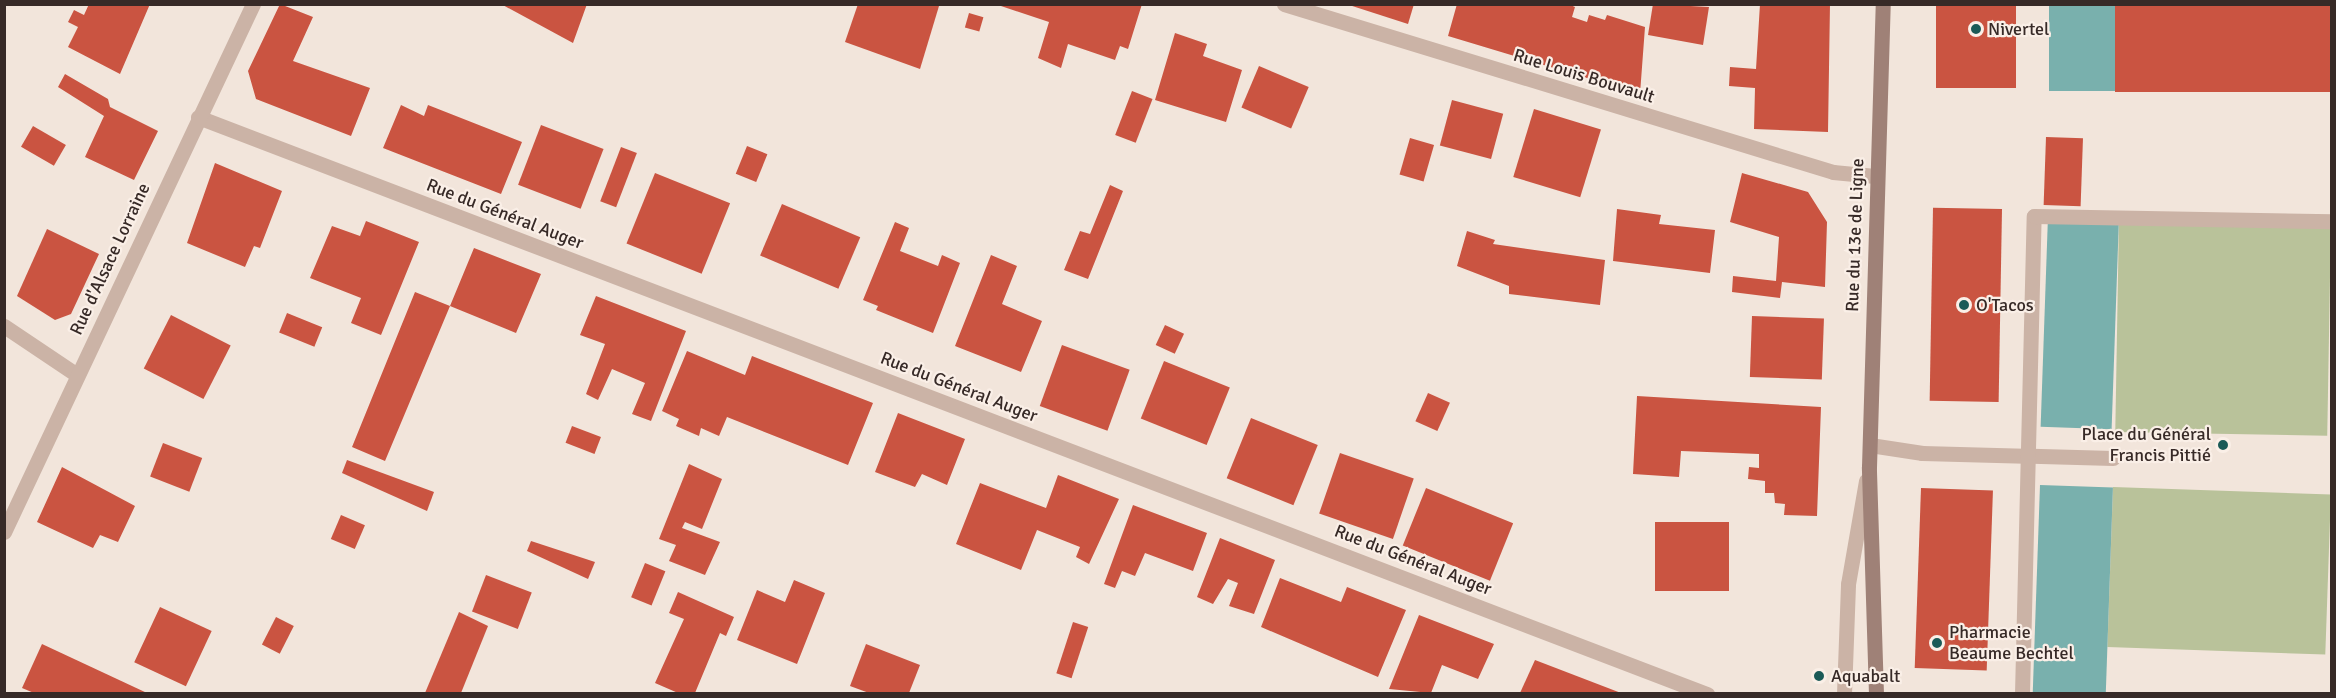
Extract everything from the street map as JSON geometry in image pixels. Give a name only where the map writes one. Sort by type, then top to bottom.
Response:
[{"type":"main road","name":"Rue du 13e de Ligne","points":[[1876,693],[1869,466],[1875,176],[1883,4]]},
{"type":"street","name":"Rue d'Alsace Lorraine","points":[[4,532],[253,4]]},
{"type":"street","name":"Rue Louis Bouvault","points":[[1284,4],[1833,172],[1875,176]]},
{"type":"street","name":"Rue du Général Auger","points":[[198,117],[1707,693]]},
{"type":"street","points":[[2022,693],[2034,216],[2331,222]]},
{"type":"street","points":[[4,326],[77,375]]},
{"type":"street","points":[[1870,445],[2028,456],[2113,458]]},
{"type":"street","name":"Rue du 13e de Ligne","points":[[1844,693],[1848,584],[1869,466]]},
{"type":"green space","points":[[2119,218],[2331,222],[2327,436],[2115,432]]},
{"type":"green space","points":[[2113,487],[2331,495],[2325,655],[2107,647]]},
{"type":"water","points":[[2049,5],[2115,5],[2115,91],[2049,91]]},
{"type":"water","points":[[2048,216],[2119,218],[2112,429],[2041,427]]},
{"type":"water","points":[[2040,485],[2113,488],[2106,694],[2033,693]]},
{"type":"building","points":[[89,4],[150,4],[120,74],[68,47],[78,27],[68,22],[74,10],[84,15]]},
{"type":"building","points":[[280,4],[313,17],[293,61],[370,88],[351,136],[256,99],[248,71]]},
{"type":"building","points":[[501,4],[534,6],[587,4],[573,43]]},
{"type":"building","points":[[858,4],[939,6],[920,69],[845,42]]},
{"type":"building","points":[[995,4],[1142,4],[1128,49],[1120,46],[1115,60],[1068,44],[1061,68],[1038,58],[1049,22]]},
{"type":"building","points":[[1346,4],[1414,4],[1408,24]]},
{"type":"building","points":[[1457,4],[1568,4],[1575,7],[1572,17],[1587,22],[1589,15],[1605,20],[1607,15],[1645,27],[1640,94],[1448,36]]},
{"type":"building","points":[[1653,4],[1709,7],[1703,45],[1648,35]]},
{"type":"building","points":[[1760,4],[1830,4],[1828,132],[1754,129],[1755,88],[1729,86],[1730,67],[1756,69]]},
{"type":"building","name":"Nivertel","points":[[1936,4],[2016,4],[2016,88],[1936,88]]},
{"type":"building","points":[[2115,4],[2331,4],[2331,92],[2115,92]]},
{"type":"building","points":[[969,13],[983,17],[979,32],[965,27]]},
{"type":"building","points":[[1175,33],[1207,44],[1203,56],[1242,70],[1226,122],[1155,100]]},
{"type":"building","points":[[1259,66],[1309,87],[1291,129],[1241,107]]},
{"type":"building","points":[[65,74],[108,99],[110,107],[158,131],[134,180],[85,157],[104,116],[58,87]]},
{"type":"building","points":[[1132,91],[1153,99],[1136,143],[1115,135]]},
{"type":"building","points":[[1452,100],[1503,114],[1491,159],[1440,145]]},
{"type":"building","points":[[401,105],[424,116],[428,105],[522,142],[501,194],[383,148]]},
{"type":"building","points":[[1534,109],[1601,129],[1580,197],[1513,177]]},
{"type":"building","points":[[541,125],[604,149],[581,209],[518,185]]},
{"type":"building","points":[[33,126],[66,145],[54,166],[21,147]]},
{"type":"building","points":[[2046,137],[2083,138],[2081,206],[2044,205]]},
{"type":"building","points":[[1410,138],[1434,145],[1424,181],[1400,175]]},
{"type":"building","points":[[747,146],[767,154],[756,182],[736,174]]},
{"type":"building","points":[[621,147],[637,153],[616,207],[600,201]]},
{"type":"building","points":[[215,163],[282,191],[260,248],[254,246],[245,267],[187,243]]},
{"type":"building","points":[[655,173],[730,203],[702,274],[627,243]]},
{"type":"building","points":[[1742,173],[1808,192],[1827,222],[1825,287],[1782,282],[1780,298],[1732,292],[1733,276],[1776,281],[1779,237],[1730,222]]},
{"type":"building","points":[[1110,185],[1123,191],[1088,279],[1064,270],[1080,231],[1090,234]]},
{"type":"building","points":[[782,204],[860,237],[838,289],[760,256]]},
{"type":"building","name":"O'Tacos","points":[[1933,208],[2002,209],[1999,402],[1930,401]]},
{"type":"building","points":[[1617,209],[1661,215],[1659,224],[1715,230],[1710,273],[1613,261]]},
{"type":"building","points":[[366,221],[419,242],[381,335],[351,323],[361,298],[310,278],[332,226],[360,236]]},
{"type":"building","points":[[895,222],[909,228],[900,251],[938,266],[942,255],[960,263],[933,333],[876,310],[878,306],[863,300]]},
{"type":"building","points":[[47,229],[99,254],[71,314],[55,320],[17,296]]},
{"type":"building","points":[[1467,231],[1495,240],[1493,244],[1605,260],[1600,305],[1509,294],[1509,286],[1457,266]]},
{"type":"building","points":[[474,248],[541,274],[516,333],[450,306]]},
{"type":"building","points":[[991,255],[1017,266],[1002,304],[1042,321],[1021,372],[955,346]]},
{"type":"building","points":[[415,292],[450,306],[385,461],[352,447]]},
{"type":"building","points":[[596,296],[686,331],[651,421],[632,414],[645,383],[612,369],[598,400],[586,394],[605,344],[580,335]]},
{"type":"building","points":[[287,313],[322,327],[314,347],[279,332]]},
{"type":"building","points":[[171,315],[231,345],[203,399],[144,368]]},
{"type":"building","points":[[1752,316],[1824,319],[1822,379],[1750,377]]},
{"type":"building","points":[[1165,325],[1184,334],[1175,354],[1156,345]]},
{"type":"building","points":[[1062,345],[1130,370],[1107,431],[1040,406]]},
{"type":"building","points":[[687,351],[745,375],[752,356],[873,403],[848,465],[727,417],[719,436],[701,428],[699,436],[676,426],[679,419],[662,411]]},
{"type":"building","points":[[1164,361],[1230,388],[1207,445],[1141,418]]},
{"type":"building","points":[[1428,393],[1450,403],[1437,431],[1415,421]]},
{"type":"building","points":[[1637,396],[1821,407],[1817,516],[1784,515],[1785,504],[1775,503],[1774,493],[1765,493],[1765,481],[1748,479],[1749,467],[1759,468],[1759,454],[1681,451],[1679,477],[1633,474]]},
{"type":"building","points":[[898,413],[965,439],[947,485],[922,474],[915,487],[875,472]]},
{"type":"building","points":[[1251,418],[1318,445],[1293,505],[1227,478]]},
{"type":"building","points":[[572,426],[601,437],[594,454],[566,443]]},
{"type":"building","points":[[163,443],[202,458],[189,492],[150,477]]},
{"type":"building","points":[[1340,453],[1414,478],[1393,539],[1319,514]]},
{"type":"building","points":[[347,460],[434,492],[427,511],[342,473]]},
{"type":"building","points":[[689,464],[722,479],[702,529],[685,522],[682,528],[720,542],[705,575],[669,561],[676,545],[659,539]]},
{"type":"building","points":[[62,467],[135,506],[118,542],[100,535],[93,548],[37,522]]},
{"type":"building","points":[[1058,475],[1119,499],[1089,564],[1076,557],[1080,547],[1037,530],[1021,570],[956,544],[980,483],[1046,508]]},
{"type":"building","points":[[1426,488],[1513,523],[1490,581],[1403,545]]},
{"type":"building","points":[[1921,488],[1993,491],[1987,670],[1915,668]]},
{"type":"building","points":[[1133,505],[1207,533],[1193,571],[1145,553],[1135,576],[1122,571],[1115,588],[1104,584]]},
{"type":"building","points":[[341,515],[365,525],[355,549],[331,539]]},
{"type":"building","points":[[1655,522],[1729,522],[1729,591],[1655,591]]},
{"type":"building","points":[[1220,538],[1275,560],[1254,614],[1229,606],[1238,583],[1228,579],[1213,604],[1197,597]]},
{"type":"building","points":[[531,541],[595,562],[588,579],[527,551]]},
{"type":"building","points":[[645,563],[665,571],[652,606],[631,597]]},
{"type":"building","points":[[486,575],[532,593],[518,629],[472,611]]},
{"type":"building","points":[[1280,578],[1341,602],[1347,587],[1406,610],[1378,677],[1261,627]]},
{"type":"building","points":[[794,580],[825,593],[797,664],[737,640],[757,590],[785,602]]},
{"type":"building","points":[[678,592],[734,617],[726,636],[720,633],[695,693],[678,693],[655,683],[684,619],[669,613]]},
{"type":"building","points":[[160,607],[212,631],[186,686],[134,662]]},
{"type":"building","points":[[459,612],[488,626],[461,693],[425,693]]},
{"type":"building","points":[[1419,615],[1494,644],[1478,679],[1442,665],[1431,693],[1389,689]]},
{"type":"building","points":[[276,617],[294,626],[280,654],[262,645]]},
{"type":"building","points":[[1073,622],[1088,627],[1072,678],[1056,673]]},
{"type":"building","points":[[42,644],[147,693],[34,693],[22,688]]},
{"type":"building","points":[[866,644],[920,665],[909,693],[869,693],[850,686]]},
{"type":"building","points":[[1535,660],[1621,693],[1520,693]]},
{"type":"place","name":"Nivertel","points":[[1976,29]]},
{"type":"place","name":"O'Tacos","points":[[1964,305]]},
{"type":"place","name":"Place du Général Francis Pittié","points":[[2223,445]]},
{"type":"place","name":"Pharmacie Beaume Bechtel","points":[[1937,643]]},
{"type":"place","name":"Aquabalt","points":[[1819,676]]}]
